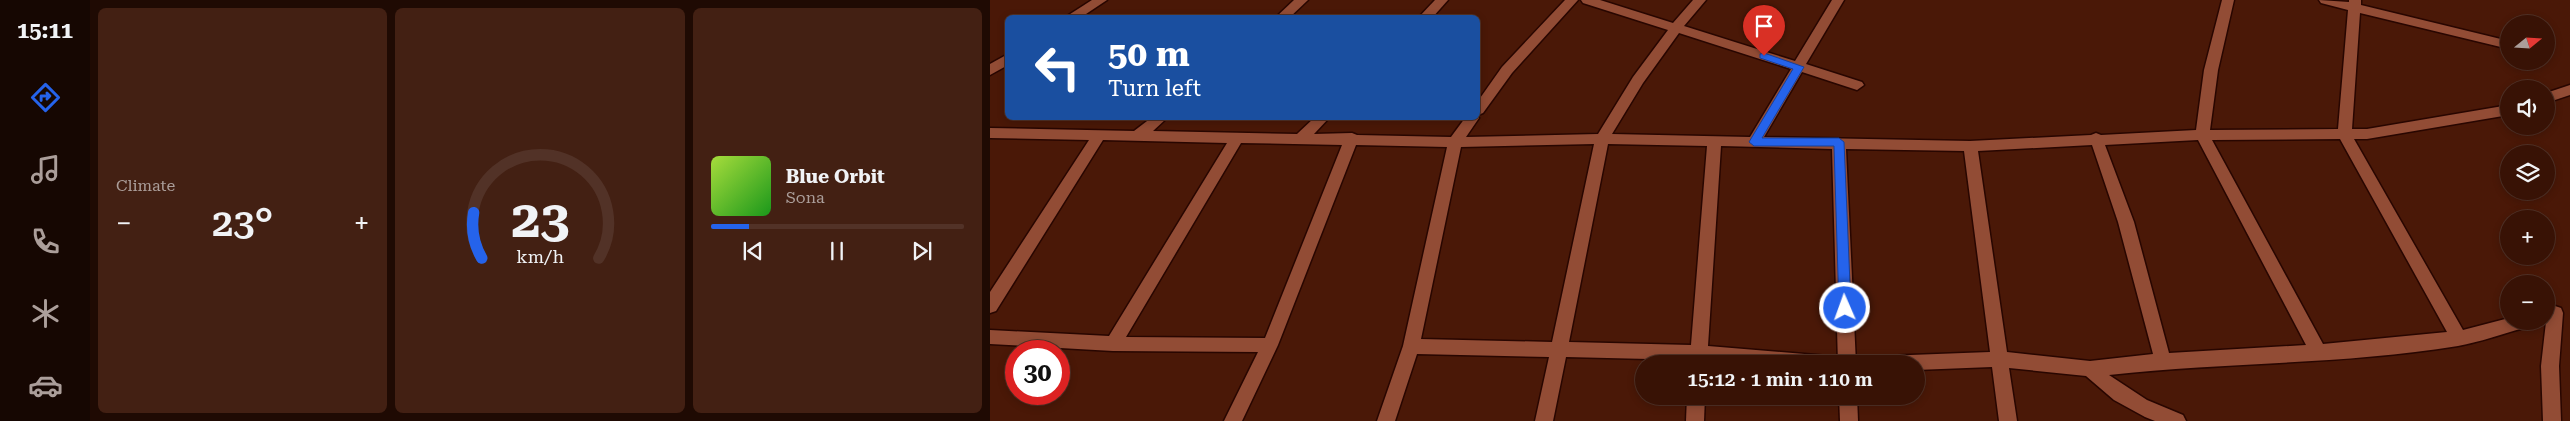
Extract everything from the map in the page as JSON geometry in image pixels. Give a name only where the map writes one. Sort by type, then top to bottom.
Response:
[{"type":"street","points":[[1075,15],[1101,0]]},
{"type":"street","points":[[1284,15],[1302,0]]},
{"type":"street","points":[[1427,15],[1442,0]]},
{"type":"street","points":[[1480,107],[1507,70],[1572,0]]},
{"type":"street","points":[[1587,0],[1857,85]]},
{"type":"street","points":[[1544,421],[1602,139],[1638,80],[1676,28],[1700,0]]},
{"type":"street","points":[[1754,142],[1838,0]]},
{"type":"street","points":[[2228,0],[2211,70],[2202,135],[2318,351]]},
{"type":"street","points":[[2325,0],[2355,4],[2500,43]]},
{"type":"street","points":[[2355,4],[2345,134],[2459,338]]},
{"type":"street","points":[[990,70],[1005,60]]},
{"type":"street","points":[[2555,95],[2570,90]]},
{"type":"street","points":[[990,133],[1352,138],[1455,142],[1602,139],[1839,142],[1970,146],[2096,138],[2367,134],[2500,112]]},
{"type":"street","points":[[1138,135],[1157,120]]},
{"type":"street","points":[[1301,138],[1320,120]]},
{"type":"street","points":[[1386,421],[1411,346],[1455,142],[1471,120]]},
{"type":"street","points":[[990,306],[1100,134]]},
{"type":"street","points":[[1113,344],[1238,136]]},
{"type":"street","points":[[1232,421],[1270,345],[1352,138]]},
{"type":"street","points":[[2096,138],[2126,222],[2163,361]]},
{"type":"street","points":[[1699,355],[1714,141]]},
{"type":"street","points":[[1839,142],[1847,355]]},
{"type":"street","points":[[1970,146],[2008,421]]},
{"type":"street","points":[[2552,421],[2550,366],[2557,313]]},
{"type":"street","points":[[1925,362],[1998,359],[2090,369],[2163,361],[2198,361],[2385,347],[2459,338],[2500,327]]},
{"type":"street","points":[[990,337],[1113,344],[1270,345]]},
{"type":"street","points":[[1411,346],[1560,349],[1653,355]]},
{"type":"street","points":[[2090,369],[2115,392],[2149,412],[2178,421]]},
{"type":"street","points":[[1695,421],[1696,405]]},
{"type":"street","points":[[1848,405],[1849,421]]},
{"type":"route","points":[[1764,56],[1799,67],[1754,142],[1839,142],[1845,308]]}]
